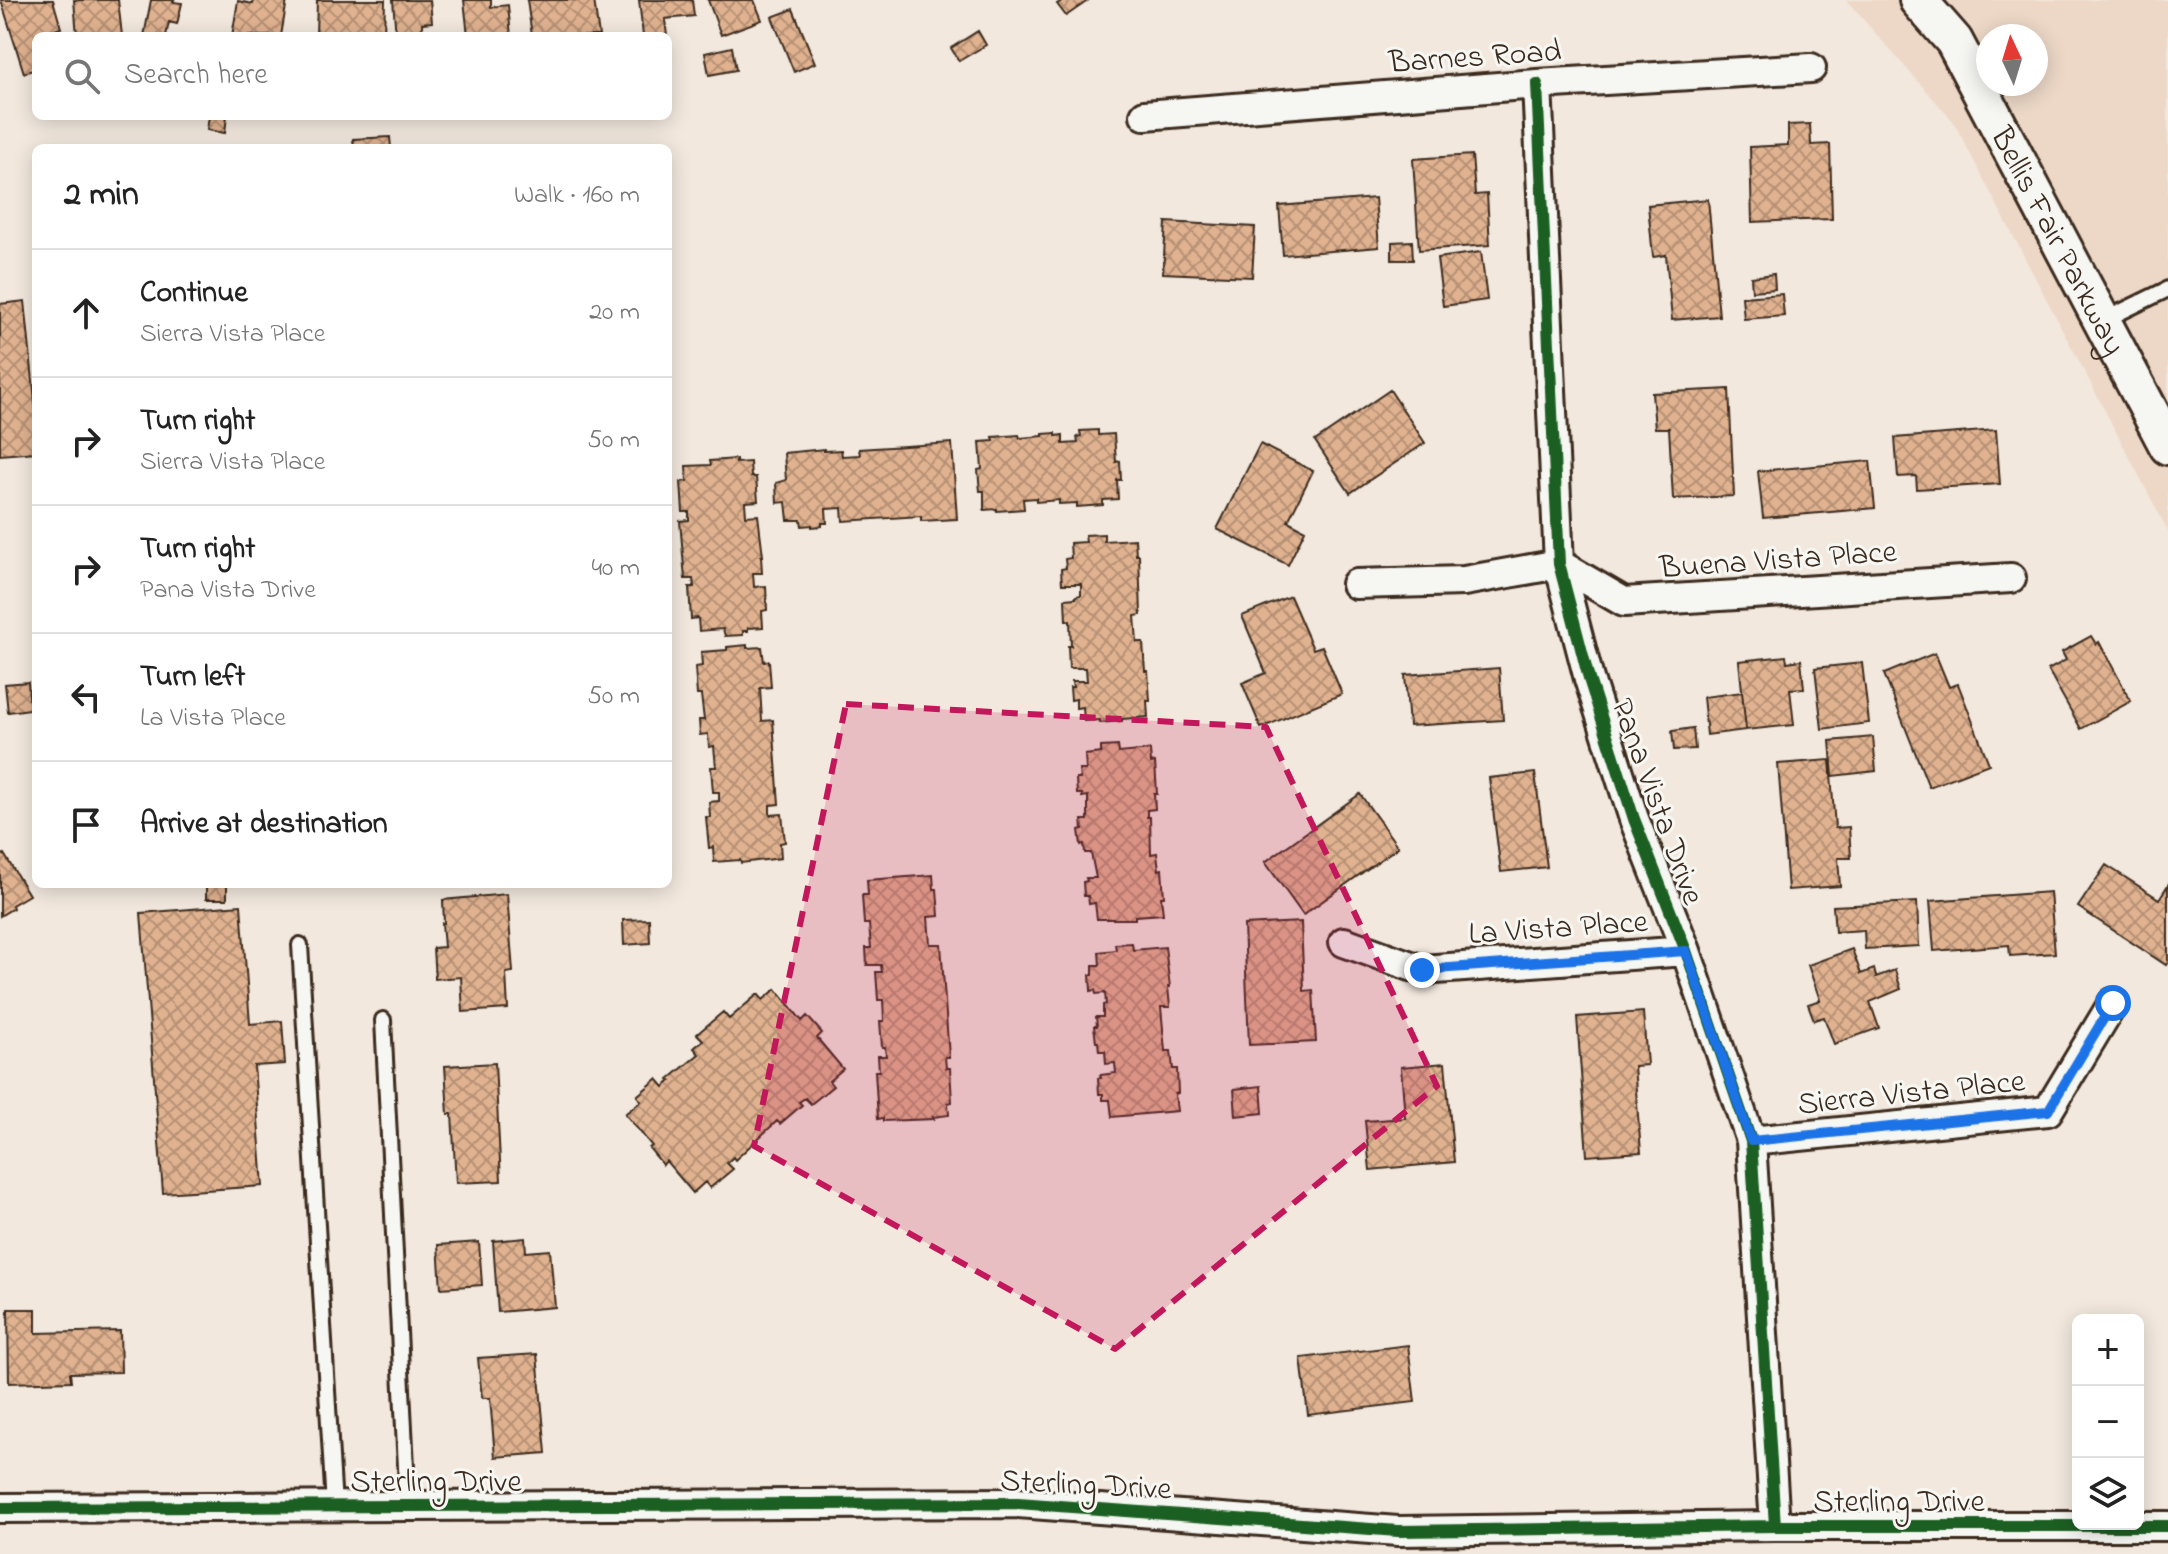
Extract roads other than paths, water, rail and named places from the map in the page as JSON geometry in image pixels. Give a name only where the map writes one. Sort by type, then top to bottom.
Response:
[{"type":"street","name":"Bellis Fair Parkway","points":[[1918,0],[1954,41],[2168,446]]},
{"type":"street","name":"Barnes Road","points":[[1145,115],[1537,84],[1811,68]]},
{"type":"street","name":"Pana Vista Drive","points":[[1537,84],[1559,564],[1589,679],[1634,819],[1686,951],[1751,1141],[1775,1526]]},
{"type":"street","name":"Buena Vista Place","points":[[1559,564],[1624,602],[2011,578]]},
{"type":"street","points":[[1356,584],[1464,581],[1559,564]]},
{"type":"street","name":"La Vista Place","points":[[1344,942],[1422,970],[1686,951]]},
{"type":"street","name":"Sierra Vista Place","points":[[1751,1141],[2048,1111],[2113,1003]]},
{"type":"street","name":"Sterling Drive","points":[[0,1508],[1018,1503],[1398,1531],[1775,1526],[2168,1526]]},
{"type":"lane","points":[[2103,321],[2168,289]]},
{"type":"lane","points":[[300,945],[334,1506]]},
{"type":"lane","points":[[383,1020],[408,1506]]}]
